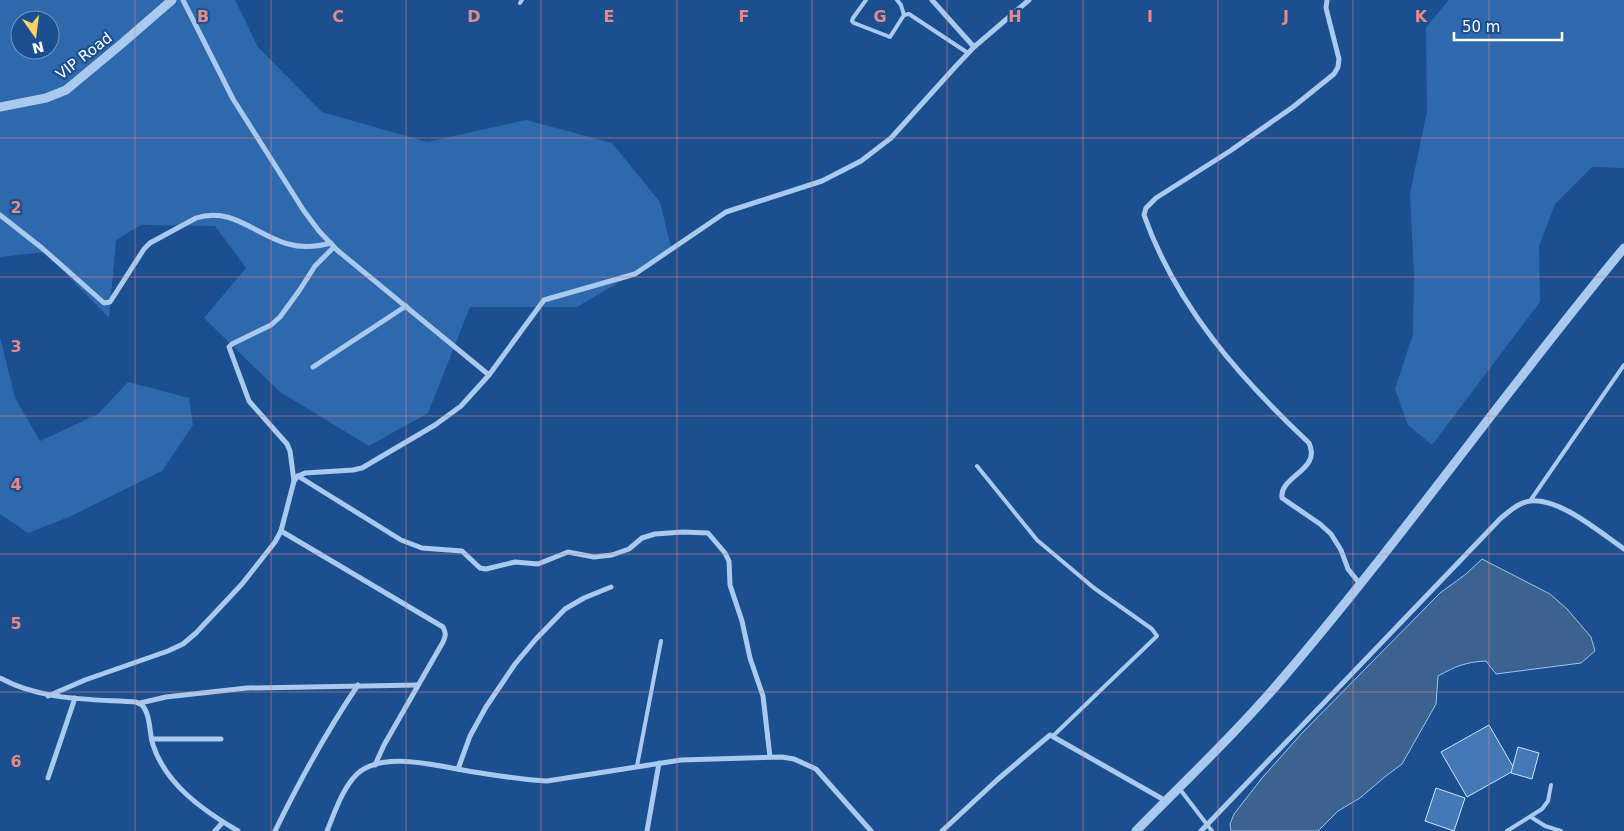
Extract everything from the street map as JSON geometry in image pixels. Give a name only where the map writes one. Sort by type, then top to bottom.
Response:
[{"type":"street","name":"VIP Road","points":[[0,107],[46,98],[66,90],[112,53],[172,0]]},
{"type":"street","points":[[183,0],[233,99],[304,211],[332,245],[489,375]]},
{"type":"street","points":[[932,0],[974,47]]},
{"type":"street","points":[[294,481],[298,476],[305,473],[353,470],[374,463],[450,415],[466,401],[489,375],[544,300],[634,274],[726,212],[822,181],[861,161],[891,138],[968,53],[1029,0]]},
{"type":"street","points":[[1327,0],[1326,8],[1339,59],[1338,68],[1334,74],[1293,107],[1230,151],[1156,198],[1146,208],[1144,215],[1168,271],[1197,320],[1266,401],[1309,443],[1312,457],[1305,467],[1284,488],[1281,493],[1282,498],[1320,524],[1331,534],[1341,550],[1348,569],[1360,584]]},
{"type":"street","points":[[0,215],[107,303],[110,302],[144,249],[150,243],[204,215],[223,215],[287,244],[302,247],[332,245]]},
{"type":"street","points":[[48,696],[85,680],[183,644],[196,633],[242,584],[281,531],[294,481],[288,444],[249,402],[229,348],[232,344],[271,325],[280,317],[314,266],[332,245]]},
{"type":"street","points":[[1136,831],[1247,719],[1360,584],[1624,248]]},
{"type":"street","points":[[312,367],[406,306]]},
{"type":"street","points":[[298,476],[356,510],[401,540],[422,548],[462,551],[480,568],[486,569],[515,562],[538,564],[568,552],[594,556],[612,555],[629,549],[642,538],[655,534],[708,533],[725,553],[729,562],[730,584],[742,621],[750,658],[763,696],[770,757]]},
{"type":"street","points":[[1202,831],[1501,518],[1516,506],[1530,501],[1558,505],[1624,549]]},
{"type":"street","points":[[281,531],[443,627],[446,632],[446,637],[384,745],[375,765]]},
{"type":"street","points":[[458,769],[470,736],[486,707],[515,664],[536,639],[565,609],[584,598],[611,587]]},
{"type":"street","points":[[0,678],[29,691],[48,696],[140,703],[166,697],[238,689],[418,685]]},
{"type":"street","points":[[275,831],[315,752],[358,685]]},
{"type":"street","points":[[48,778],[74,698]]},
{"type":"street","points":[[140,703],[145,708],[159,760],[176,784],[195,802],[238,831]]},
{"type":"street","points":[[942,831],[997,780],[1050,735],[1054,735],[1166,801]]},
{"type":"street","points":[[152,739],[221,739]]},
{"type":"street","points":[[327,831],[345,789],[365,768],[375,765],[399,761],[425,763],[527,780],[547,781],[658,763],[718,758],[770,757],[794,759],[816,769],[871,831]]},
{"type":"street","points":[[647,831],[658,763]]},
{"type":"street","points":[[215,831],[223,822]]},
{"type":"lane","points":[[866,0],[852,22],[887,37],[893,34],[904,15],[901,5],[897,0]]},
{"type":"lane","points":[[904,15],[909,14],[968,53]]},
{"type":"lane","points":[[1530,501],[1624,365]]},
{"type":"lane","points":[[977,466],[1037,540],[1094,588],[1152,629],[1157,636],[1054,735]]},
{"type":"lane","points":[[637,766],[661,641]]},
{"type":"lane","points":[[1507,831],[1531,817],[1546,805],[1551,785]]},
{"type":"lane","points":[[1179,788],[1212,831]]},
{"type":"lane","points":[[1531,817],[1545,826],[1561,831]]},
{"type":"shaded area","points":[[0,0],[235,0],[258,47],[322,112],[427,142],[526,120],[612,143],[660,202],[672,251],[577,307],[470,307],[428,413],[369,446],[280,392],[204,318],[246,268],[215,226],[141,225],[116,240],[109,318],[45,252],[0,257]]},
{"type":"shaded area","points":[[1449,0],[1624,0],[1624,168],[1592,167],[1555,204],[1539,246],[1540,302],[1432,445],[1408,425],[1395,389],[1413,334],[1414,275],[1410,193],[1427,111],[1426,27]]},
{"type":"shaded area","points":[[0,337],[15,398],[40,441],[98,414],[128,382],[189,398],[193,425],[162,471],[69,517],[28,533],[0,514]]},
{"type":"shaded area","points":[[1482,559],[1550,594],[1567,609],[1591,637],[1595,651],[1581,663],[1496,674],[1486,661],[1461,665],[1450,670],[1438,676],[1436,704],[1402,764],[1360,798],[1338,811],[1318,831],[1231,831],[1230,824],[1234,814],[1262,778],[1303,732],[1440,593],[1466,574]]},
{"type":"building","points":[[1489,725],[1515,770],[1467,797],[1441,752]]},
{"type":"building","points":[[1518,747],[1539,753],[1532,779],[1511,773]]},
{"type":"building","points":[[1436,788],[1465,798],[1454,831],[1425,821]]}]
